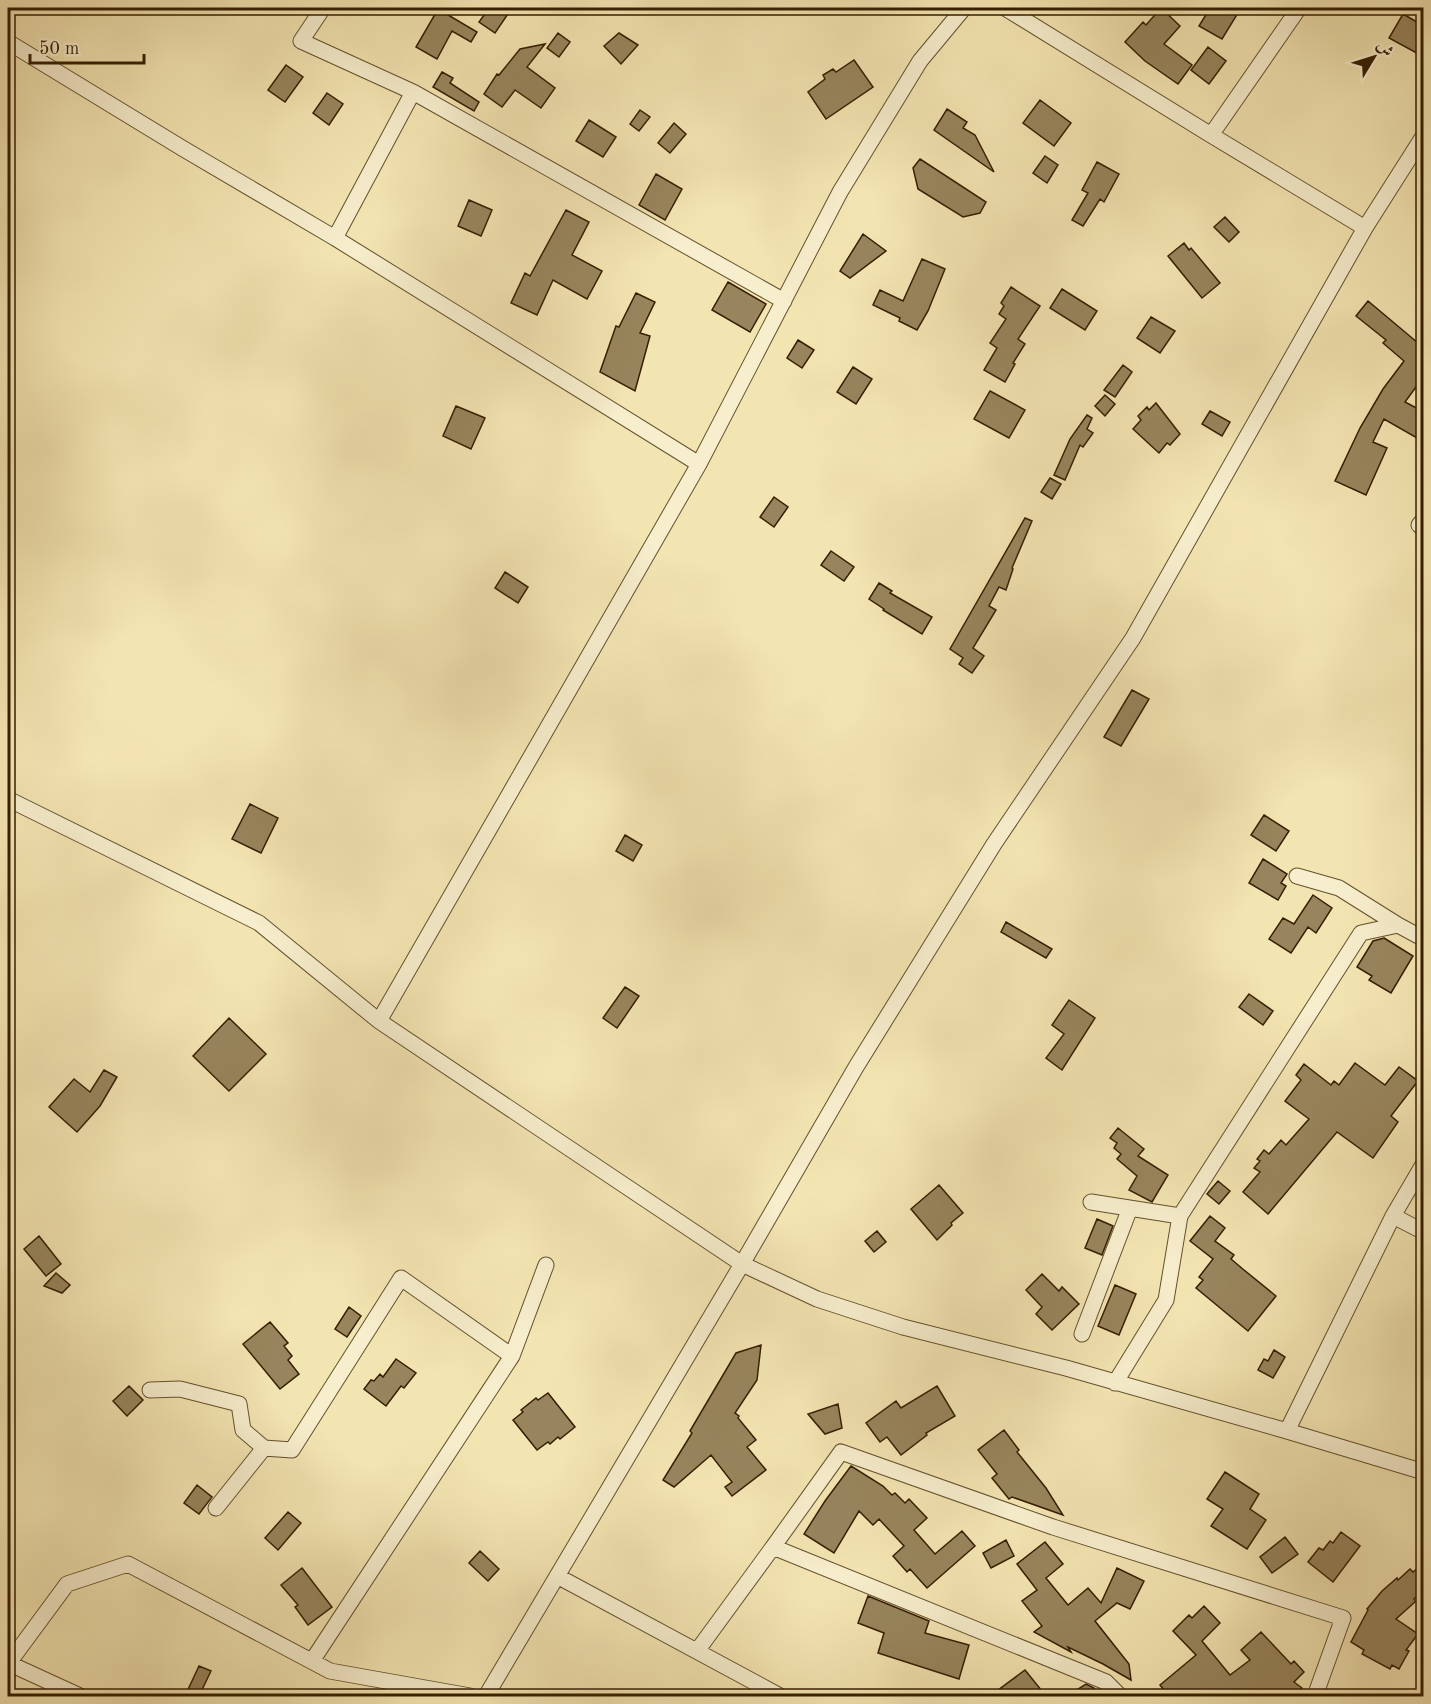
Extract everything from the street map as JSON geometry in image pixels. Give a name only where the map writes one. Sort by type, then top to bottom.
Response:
[{"type":"street","points":[[323,8],[301,40],[413,92],[784,301]]},
{"type":"street","points":[[379,1021],[699,464],[840,192],[920,61],[964,8]]},
{"type":"street","points":[[1005,8],[1365,228]]},
{"type":"street","points":[[1210,135],[1294,10]]},
{"type":"street","points":[[8,42],[335,238],[699,464]]},
{"type":"street","points":[[335,238],[413,92]]},
{"type":"street","points":[[486,1696],[856,1067],[994,844],[1133,638],[1365,228],[1424,135]]},
{"type":"street","points":[[1424,519],[1419,525],[1424,529]]},
{"type":"street","points":[[8,799],[259,923],[379,1021],[742,1264],[818,1299],[903,1327],[1066,1368],[1424,1472]]},
{"type":"street","points":[[1298,876],[1339,888],[1424,939]]},
{"type":"street","points":[[1115,1383],[1166,1300],[1180,1216],[1361,933],[1398,925]]},
{"type":"street","points":[[1287,1431],[1393,1216],[1424,1163]]},
{"type":"street","points":[[1091,1202],[1180,1216]]},
{"type":"street","points":[[1082,1334],[1130,1208]]},
{"type":"street","points":[[1393,1216],[1424,1232]]},
{"type":"street","points":[[312,1661],[512,1356],[546,1265]]},
{"type":"street","points":[[150,1390],[180,1389],[240,1404],[243,1430],[264,1448],[292,1450],[401,1278],[512,1356]]},
{"type":"street","points":[[216,1508],[264,1448]]},
{"type":"street","points":[[697,1651],[841,1452],[1053,1527],[1343,1618],[1315,1696]]},
{"type":"street","points":[[773,1547],[1106,1682],[1120,1696]]},
{"type":"street","points":[[80,1696],[8,1664],[67,1584],[128,1564],[330,1671],[470,1696]]},
{"type":"street","points":[[557,1576],[780,1696]]},
{"type":"building","points":[[489,8],[512,8],[495,33],[479,22]]},
{"type":"building","points":[[1161,8],[1180,26],[1164,44],[1192,65],[1178,84],[1145,61],[1125,42],[1143,22],[1146,25]]},
{"type":"building","points":[[1210,8],[1241,8],[1222,39],[1199,26]]},
{"type":"building","points":[[438,9],[477,32],[471,42],[452,31],[437,59],[416,47]]},
{"type":"building","points":[[1403,14],[1424,26],[1424,57],[1389,38]]},
{"type":"building","points":[[558,33],[570,42],[559,57],[547,48]]},
{"type":"building","points":[[619,33],[638,45],[621,64],[604,46]]},
{"type":"building","points":[[545,44],[527,67],[555,88],[541,108],[515,90],[502,107],[484,94],[497,74],[499,75],[520,49]]},
{"type":"building","points":[[1208,47],[1226,61],[1209,84],[1191,70]]},
{"type":"building","points":[[854,60],[873,87],[826,119],[808,92],[825,79],[823,75],[833,69],[836,72]]},
{"type":"building","points":[[286,65],[303,77],[285,102],[268,90]]},
{"type":"building","points":[[442,72],[453,78],[450,83],[479,102],[474,111],[433,87]]},
{"type":"building","points":[[327,93],[343,104],[329,125],[313,113]]},
{"type":"building","points":[[1040,100],[1071,123],[1054,146],[1023,123]]},
{"type":"building","points":[[947,109],[967,122],[963,128],[975,135],[994,172],[934,130]]},
{"type":"building","points":[[640,110],[650,117],[639,131],[630,124]]},
{"type":"building","points":[[589,120],[616,137],[603,157],[576,141]]},
{"type":"building","points":[[674,123],[686,134],[670,153],[658,143]]},
{"type":"building","points":[[1045,156],[1058,165],[1047,183],[1033,173]]},
{"type":"building","points":[[920,159],[986,202],[980,213],[963,217],[918,189],[913,168]]},
{"type":"building","points":[[1097,162],[1119,174],[1104,202],[1100,199],[1083,226],[1072,220],[1088,193],[1082,190]]},
{"type":"building","points":[[656,174],[682,189],[665,220],[639,205]]},
{"type":"building","points":[[469,200],[492,210],[481,236],[458,226]]},
{"type":"building","points":[[566,210],[589,222],[572,255],[602,271],[587,299],[553,280],[537,315],[511,303],[525,273],[530,276]]},
{"type":"building","points":[[1225,217],[1239,232],[1229,242],[1214,227]]},
{"type":"building","points":[[863,234],[886,251],[850,278],[840,271]]},
{"type":"building","points":[[1184,243],[1189,250],[1191,248],[1220,283],[1202,298],[1168,256]]},
{"type":"building","points":[[922,259],[945,269],[928,311],[917,330],[899,321],[900,318],[873,305],[880,290],[903,301]]},
{"type":"building","points":[[728,282],[766,304],[750,332],[712,310]]},
{"type":"building","points":[[1011,287],[1040,306],[1018,339],[1025,344],[1005,382],[984,370],[997,348],[990,343],[1006,319],[999,314],[1004,306],[1001,303]]},
{"type":"building","points":[[1062,289],[1097,311],[1085,330],[1050,308]]},
{"type":"building","points":[[636,293],[655,302],[640,333],[650,336],[635,391],[600,372],[616,326],[619,327]]},
{"type":"building","points":[[1368,301],[1424,348],[1424,376],[1405,402],[1424,412],[1424,442],[1384,419],[1373,442],[1387,448],[1366,495],[1335,481],[1360,428],[1383,389],[1404,361],[1383,343],[1386,340],[1356,316]]},
{"type":"building","points":[[1151,317],[1175,331],[1160,353],[1137,338]]},
{"type":"building","points":[[798,340],[814,350],[802,368],[787,358]]},
{"type":"building","points":[[1123,365],[1132,372],[1115,397],[1104,390]]},
{"type":"building","points":[[853,367],[872,379],[856,404],[837,392]]},
{"type":"building","points":[[990,391],[1025,410],[1009,438],[974,419]]},
{"type":"building","points":[[1105,395],[1115,404],[1105,416],[1095,406]]},
{"type":"building","points":[[1156,403],[1180,434],[1170,445],[1167,443],[1159,453],[1133,429],[1141,420],[1138,416],[1147,407],[1149,410]]},
{"type":"building","points":[[456,406],[485,418],[471,449],[443,436]]},
{"type":"building","points":[[1210,411],[1230,422],[1222,436],[1202,424]]},
{"type":"building","points":[[1087,415],[1092,418],[1087,429],[1093,433],[1083,447],[1080,445],[1065,480],[1054,475],[1070,439]]},
{"type":"building","points":[[1050,478],[1061,484],[1052,499],[1041,492]]},
{"type":"building","points":[[774,497],[788,507],[774,527],[760,517]]},
{"type":"building","points":[[1025,518],[1032,521],[1012,568],[1006,590],[999,587],[989,606],[996,610],[973,648],[984,656],[972,673],[959,664],[963,658],[950,649]]},
{"type":"building","points":[[831,551],[854,567],[844,581],[821,565]]},
{"type":"building","points":[[505,572],[528,587],[518,603],[495,588]]},
{"type":"building","points":[[879,583],[892,591],[890,593],[932,617],[922,634],[869,599]]},
{"type":"building","points":[[1132,690],[1149,699],[1121,746],[1104,737]]},
{"type":"building","points":[[250,804],[278,818],[261,853],[232,839]]},
{"type":"building","points":[[1264,815],[1289,831],[1276,851],[1251,835]]},
{"type":"building","points":[[625,835],[642,845],[633,861],[616,851]]},
{"type":"building","points":[[1263,859],[1287,874],[1281,883],[1286,886],[1278,900],[1249,883]]},
{"type":"building","points":[[1313,895],[1332,908],[1316,933],[1308,927],[1291,953],[1269,939],[1283,918],[1294,924]]},
{"type":"building","points":[[1006,922],[1052,949],[1046,958],[1001,932]]},
{"type":"building","points":[[1384,938],[1413,956],[1391,993],[1369,980],[1372,976],[1357,967],[1373,941]]},
{"type":"building","points":[[625,987],[639,996],[617,1028],[603,1018]]},
{"type":"building","points":[[1249,994],[1273,1011],[1263,1025],[1239,1007]]},
{"type":"building","points":[[1069,1000],[1095,1018],[1062,1070],[1046,1058],[1064,1034],[1052,1025]]},
{"type":"building","points":[[229,1018],[266,1054],[229,1091],[193,1056]]},
{"type":"building","points":[[1355,1063],[1385,1085],[1399,1067],[1418,1081],[1391,1116],[1398,1122],[1373,1158],[1337,1132],[1268,1214],[1243,1192],[1260,1172],[1254,1168],[1260,1161],[1257,1159],[1264,1150],[1269,1154],[1281,1140],[1286,1145],[1309,1119],[1285,1101],[1301,1080],[1296,1075],[1304,1064],[1331,1085],[1334,1081],[1339,1085]]},
{"type":"building","points":[[104,1070],[117,1077],[100,1106],[77,1132],[49,1107],[74,1079],[90,1092]]},
{"type":"building","points":[[1118,1128],[1144,1149],[1138,1156],[1168,1175],[1152,1202],[1129,1190],[1137,1176],[1117,1159],[1121,1154],[1114,1148],[1117,1143],[1110,1138]]},
{"type":"building","points":[[1218,1181],[1230,1191],[1219,1204],[1207,1194]]},
{"type":"building","points":[[939,1185],[963,1213],[937,1240],[911,1209]]},
{"type":"building","points":[[1210,1216],[1225,1228],[1215,1241],[1234,1255],[1231,1259],[1276,1296],[1248,1331],[1196,1288],[1203,1280],[1199,1277],[1213,1259],[1190,1241]]},
{"type":"building","points":[[1097,1219],[1113,1226],[1102,1255],[1085,1248]]},
{"type":"building","points":[[877,1231],[886,1242],[874,1252],[865,1241]]},
{"type":"building","points":[[39,1236],[61,1264],[46,1276],[24,1249]]},
{"type":"building","points":[[56,1273],[70,1285],[62,1293],[44,1286]]},
{"type":"building","points":[[1042,1274],[1059,1291],[1062,1287],[1079,1304],[1052,1330],[1036,1314],[1042,1307],[1026,1290]]},
{"type":"building","points":[[1115,1285],[1136,1294],[1119,1335],[1098,1326]]},
{"type":"building","points":[[349,1307],[361,1316],[347,1337],[335,1329]]},
{"type":"building","points":[[270,1322],[288,1343],[284,1346],[292,1356],[288,1360],[299,1374],[280,1389],[243,1344]]},
{"type":"building","points":[[761,1345],[757,1380],[735,1413],[756,1440],[747,1447],[766,1470],[732,1496],[725,1487],[732,1482],[711,1455],[674,1487],[663,1480],[736,1353]]},
{"type":"building","points":[[1274,1350],[1285,1357],[1273,1378],[1258,1370],[1264,1359],[1268,1361]]},
{"type":"building","points":[[396,1359],[416,1373],[404,1388],[401,1386],[386,1406],[364,1389],[380,1374],[383,1377]]},
{"type":"building","points":[[129,1386],[143,1400],[127,1416],[113,1401]]},
{"type":"building","points":[[937,1386],[955,1416],[926,1433],[927,1435],[901,1455],[887,1437],[880,1442],[866,1423],[896,1401],[901,1408]]},
{"type":"building","points":[[548,1393],[575,1427],[560,1439],[558,1437],[537,1450],[513,1420],[536,1398],[538,1400]]},
{"type":"building","points":[[838,1404],[842,1428],[825,1434],[808,1414]]},
{"type":"building","points":[[1004,1430],[1019,1450],[1017,1452],[1046,1488],[1063,1515],[1012,1497],[1009,1499],[992,1478],[997,1474],[978,1450]]},
{"type":"building","points":[[851,1466],[883,1486],[892,1495],[895,1493],[905,1503],[909,1499],[927,1518],[914,1530],[935,1554],[962,1531],[975,1546],[927,1588],[910,1569],[907,1572],[893,1556],[904,1546],[879,1519],[873,1525],[859,1511],[834,1553],[804,1534]]},
{"type":"building","points":[[1225,1472],[1259,1494],[1250,1509],[1266,1520],[1247,1549],[1211,1526],[1223,1509],[1207,1499]]},
{"type":"building","points":[[197,1485],[212,1497],[199,1514],[184,1503]]},
{"type":"building","points":[[288,1512],[301,1523],[278,1550],[265,1538]]},
{"type":"building","points":[[1341,1532],[1360,1546],[1333,1582],[1308,1562],[1319,1548],[1323,1550],[1330,1541],[1333,1543]]},
{"type":"building","points":[[1285,1537],[1298,1554],[1272,1573],[1260,1557]]},
{"type":"building","points":[[1006,1540],[1014,1556],[991,1568],[983,1553]]},
{"type":"building","points":[[1045,1542],[1063,1564],[1046,1578],[1068,1605],[1088,1588],[1101,1603],[1117,1568],[1144,1581],[1130,1609],[1117,1603],[1095,1621],[1129,1664],[1131,1680],[1103,1664],[1068,1647],[1071,1652],[1034,1632],[1042,1626],[1022,1601],[1037,1590],[1017,1564]]},
{"type":"building","points":[[480,1551],[499,1569],[488,1581],[469,1563]]},
{"type":"building","points":[[1424,1563],[1424,1590],[1414,1599],[1416,1601],[1396,1619],[1418,1634],[1406,1650],[1409,1651],[1399,1669],[1392,1665],[1390,1669],[1362,1654],[1364,1650],[1351,1642],[1367,1609],[1382,1591],[1410,1569],[1413,1572]]},
{"type":"building","points":[[302,1568],[332,1607],[308,1625],[295,1607],[298,1605],[281,1585]]},
{"type":"building","points":[[868,1596],[929,1621],[925,1633],[969,1645],[959,1679],[878,1653],[884,1633],[858,1623]]},
{"type":"building","points":[[1204,1606],[1220,1623],[1202,1641],[1230,1675],[1250,1660],[1241,1650],[1261,1632],[1291,1664],[1294,1661],[1304,1672],[1294,1682],[1302,1688],[1295,1696],[1169,1696],[1160,1685],[1196,1655],[1173,1631],[1189,1615],[1192,1618]]},
{"type":"building","points":[[199,1666],[211,1671],[199,1696],[185,1696]]},
{"type":"building","points":[[1025,1670],[1046,1696],[990,1696]]},
{"type":"building","points":[[1086,1684],[1094,1688],[1100,1696],[1067,1696]]}]
